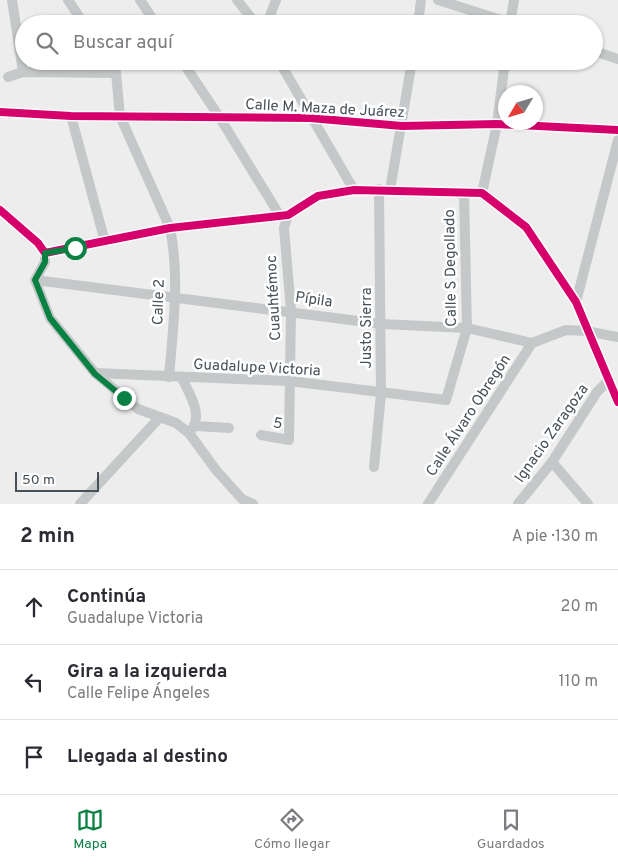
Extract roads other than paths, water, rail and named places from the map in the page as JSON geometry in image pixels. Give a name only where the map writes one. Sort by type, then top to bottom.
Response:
[{"type":"street","points":[[12,0],[15,20]]},
{"type":"street","points":[[68,0],[78,15]]},
{"type":"street","points":[[140,0],[150,15]]},
{"type":"street","points":[[237,0],[249,15]]},
{"type":"street","points":[[270,15],[276,0]]},
{"type":"street","points":[[419,15],[421,0]]},
{"type":"street","points":[[438,0],[486,15]]},
{"type":"street","points":[[513,15],[514,0]]},
{"type":"street","points":[[603,54],[618,59]]},
{"type":"street","points":[[188,70],[284,216]]},
{"type":"street","points":[[284,70],[310,118],[354,190]]},
{"type":"street","points":[[390,190],[411,70]]},
{"type":"street","points":[[482,193],[497,124],[504,70]]},
{"type":"street","points":[[8,76],[23,72],[116,73]]},
{"type":"street","name":"Calle 2","points":[[116,73],[120,116],[170,228],[173,243],[176,298],[169,377]]},
{"type":"street","name":"Calle M. Maza de Juárez","points":[[0,112],[71,116],[310,118],[402,126],[497,124],[618,130]]},
{"type":"street","points":[[71,116],[105,242]]},
{"type":"street","points":[[576,302],[618,140]]},
{"type":"street","points":[[45,253],[170,228],[284,216],[318,196],[354,190],[379,189],[482,193],[526,227],[576,302],[586,331],[618,402]]},
{"type":"street","name":"Justo Sierra","points":[[374,468],[382,394],[379,189]]},
{"type":"street","name":"Calle S Degollado","points":[[446,400],[467,328],[464,192]]},
{"type":"street","points":[[0,210],[38,243],[45,253],[45,262],[35,280],[50,318],[95,374],[138,410],[193,429],[229,428]]},
{"type":"street","name":"Cuauhtémoc","points":[[284,216],[291,311],[289,440]]},
{"type":"street","name":"Pípila","points":[[35,280],[382,324],[467,328],[532,343]]},
{"type":"street","points":[[532,343],[566,330],[586,331],[618,337]]},
{"type":"street","name":"Calle Álvaro Obregón","points":[[428,504],[532,343]]},
{"type":"street","name":"Guadalupe Victoria","points":[[95,374],[289,381],[382,394],[446,400]]},
{"type":"street","points":[[182,378],[198,414],[193,429],[216,470],[242,499],[253,504]]},
{"type":"street","name":"Ignacio Zaragoza","points":[[518,504],[552,462],[597,392],[609,380]]},
{"type":"street","points":[[80,504],[160,417]]},
{"type":"street","name":"5","points":[[261,435],[289,440]]},
{"type":"street","points":[[552,462],[588,504]]}]
